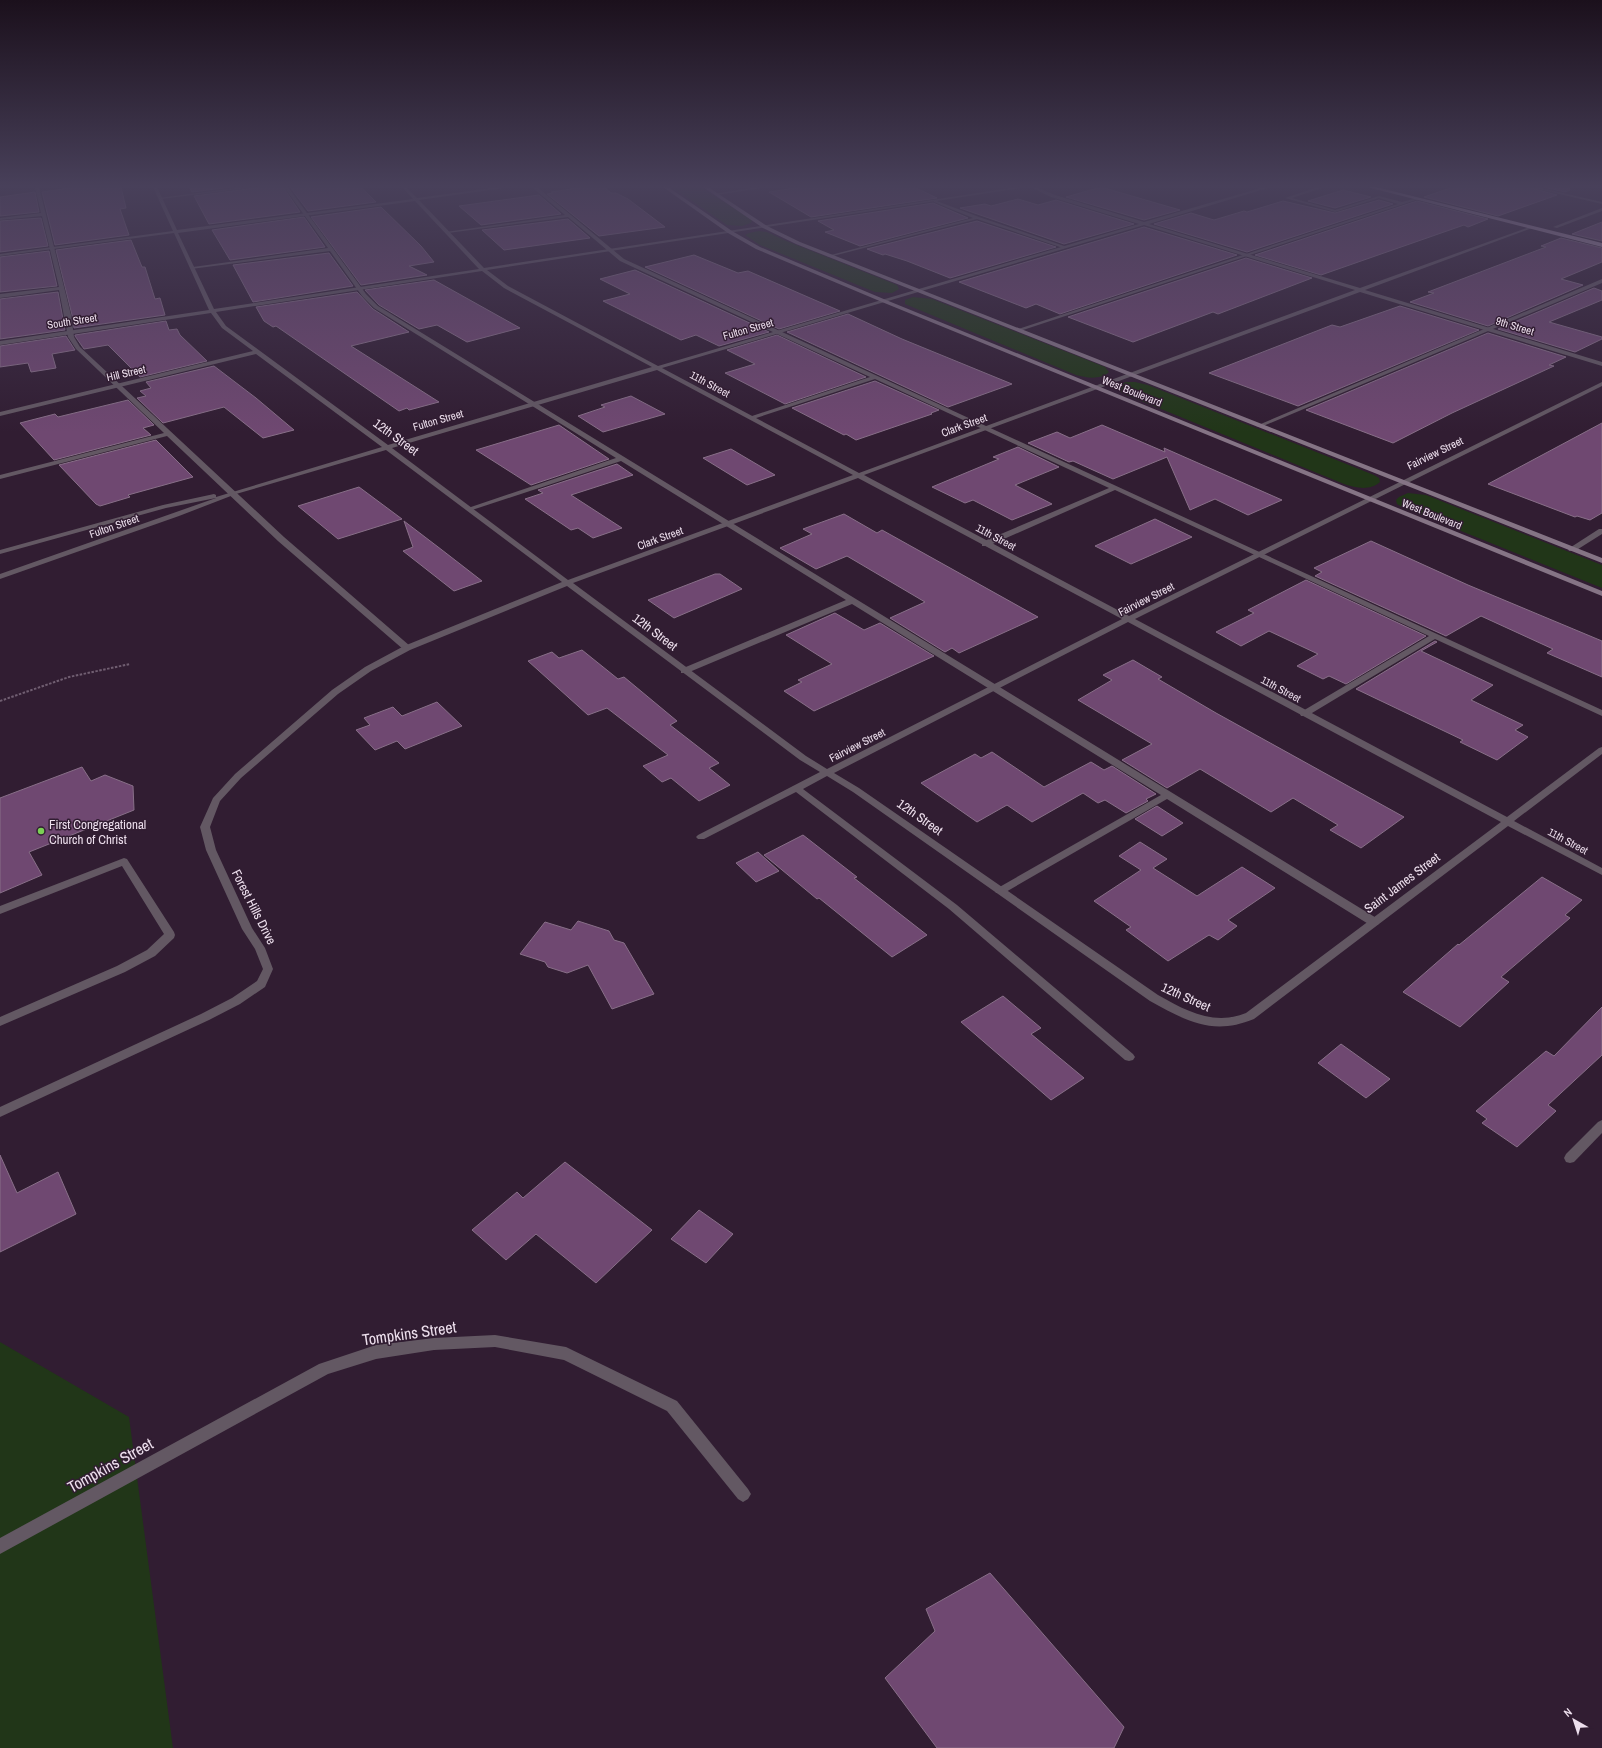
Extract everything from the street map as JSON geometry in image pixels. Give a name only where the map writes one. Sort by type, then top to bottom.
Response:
[{"type":"street","points":[[56,269],[68,315],[71,337],[78,348],[234,492],[281,539],[407,648]]},
{"type":"street","name":"12th Street","points":[[193,269],[216,318],[224,327],[470,509],[684,671],[803,758],[856,790],[1154,998],[1197,1019],[1213,1024]]},
{"type":"street","points":[[345,269],[369,301],[381,310],[729,523],[851,601],[1374,922]]},
{"type":"street","name":"South Street","points":[[0,342],[482,269]]},
{"type":"street","name":"11th Street","points":[[482,269],[506,287],[857,476],[1602,872]]},
{"type":"street","points":[[640,269],[1602,713]]},
{"type":"street","name":"West Boulevard","points":[[807,269],[1369,500],[1602,594]]},
{"type":"street","name":"West Boulevard","points":[[861,269],[1602,561]]},
{"type":"street","name":"Fulton Street","points":[[0,552],[165,506],[234,492],[993,269]]},
{"type":"street","points":[[1018,330],[1206,269]]},
{"type":"street","name":"9th Street","points":[[1293,269],[1602,364]]},
{"type":"street","name":"Clark Street","points":[[407,648],[567,583],[1417,269]]},
{"type":"street","points":[[1259,426],[1602,281]]},
{"type":"street","points":[[0,296],[61,288]]},
{"type":"street","name":"Hill Street","points":[[0,414],[6,409],[119,385],[256,352]]},
{"type":"street","points":[[751,418],[875,377]]},
{"type":"street","name":"Fairview Street","points":[[701,838],[992,688],[1369,500],[1401,482],[1602,384]]},
{"type":"street","points":[[0,477],[170,433]]},
{"type":"street","points":[[470,509],[622,458]]},
{"type":"street","points":[[985,544],[1115,488]]},
{"type":"street","name":"Fulton Street","points":[[0,577],[177,515],[234,492]]},
{"type":"street","points":[[1572,549],[1602,531]]},
{"type":"street","points":[[684,671],[851,601]]},
{"type":"street","points":[[1304,714],[1434,636]]},
{"type":"street","name":"Forest Hills Drive","points":[[0,1112],[205,1017],[236,1001],[261,984],[268,969],[260,948],[247,929],[211,850],[205,827],[216,800],[238,776],[263,753],[334,692],[368,669],[407,648]]},
{"type":"street","name":"Saint James Street","points":[[1213,1024],[1234,1022],[1250,1016],[1602,750]]},
{"type":"street","points":[[796,788],[953,907],[1129,1057]]},
{"type":"street","points":[[1000,891],[1167,795]]},
{"type":"street","points":[[0,910],[124,861],[170,935],[151,953],[121,969],[0,1022]]},
{"type":"street","points":[[1570,1158],[1602,1125]]},
{"type":"street","name":"Tompkins Street","points":[[0,1546],[324,1369],[376,1352],[434,1344],[495,1341],[566,1354],[672,1406],[743,1494]]},
{"type":"path","points":[[0,701],[69,677],[130,664]]},
{"type":"green space","points":[[818,269],[856,269],[897,285],[899,289],[892,293],[875,292]]},
{"type":"green space","points":[[913,297],[932,299],[1105,367],[1109,372],[1098,377],[1076,375],[905,304],[905,300]]},
{"type":"green space","points":[[1126,382],[1135,382],[1148,385],[1374,475],[1379,478],[1380,482],[1367,488],[1353,487],[1344,484],[1122,393],[1117,388],[1119,385]]},
{"type":"green space","points":[[1408,493],[1426,495],[1602,565],[1602,588],[1397,504],[1396,500],[1399,497]]},
{"type":"green space","points":[[0,1342],[129,1417],[173,1748],[0,1748]]},
{"type":"building","points":[[0,269],[53,269],[57,286],[0,292]]},
{"type":"building","points":[[61,269],[145,269],[155,299],[160,298],[165,315],[74,328]]},
{"type":"building","points":[[235,269],[340,269],[353,286],[253,302]]},
{"type":"building","points":[[349,269],[414,269],[427,275],[361,285]]},
{"type":"building","points":[[648,269],[727,269],[738,273],[748,271],[840,311],[779,329]]},
{"type":"building","points":[[926,269],[982,269],[950,278]]},
{"type":"building","points":[[1004,269],[1196,269],[1060,314],[1036,304],[1026,308],[959,282]]},
{"type":"building","points":[[1214,269],[1281,269],[1312,278],[1218,314],[1213,312],[1133,342],[1068,317]]},
{"type":"building","points":[[1300,269],[1339,269],[1321,275]]},
{"type":"building","points":[[1489,269],[1586,269],[1561,279],[1583,285],[1488,326],[1410,302],[1434,293],[1428,292]]},
{"type":"building","points":[[635,270],[769,332],[719,346],[696,335],[681,340],[603,301],[630,294],[600,279]]},
{"type":"building","points":[[434,280],[520,328],[467,342],[437,325],[419,329],[379,305],[365,290]]},
{"type":"building","points":[[1594,288],[1602,291],[1602,300],[1549,322],[1602,337],[1602,339],[1575,352],[1498,329]]},
{"type":"building","points":[[58,292],[65,330],[0,339],[0,299]]},
{"type":"building","points":[[357,292],[373,309],[409,332],[351,346],[439,402],[409,410],[407,408],[399,411],[276,326],[273,327],[264,321],[256,307]]},
{"type":"building","points":[[1400,306],[1479,330],[1298,406],[1209,373],[1332,325],[1340,327]]},
{"type":"building","points":[[848,314],[902,339],[1012,384],[948,407],[787,332]]},
{"type":"building","points":[[166,321],[169,330],[177,329],[180,335],[207,361],[140,377],[108,345],[84,349],[75,336],[75,335]]},
{"type":"building","points":[[1488,333],[1566,357],[1549,365],[1554,366],[1452,413],[1393,443],[1306,410]]},
{"type":"building","points":[[777,335],[866,377],[785,404],[725,373],[755,364],[727,350]]},
{"type":"building","points":[[66,336],[75,350],[52,354],[56,368],[31,372],[28,363],[0,367],[0,346]]},
{"type":"building","points":[[214,366],[256,398],[294,430],[263,438],[224,407],[163,423],[137,398],[146,396],[140,391],[151,388],[146,382]]},
{"type":"building","points":[[875,381],[939,410],[931,413],[932,414],[856,440],[792,408]]},
{"type":"building","points":[[631,396],[665,414],[603,432],[578,416],[605,407],[601,405]]},
{"type":"building","points":[[128,400],[154,425],[143,428],[151,435],[54,460],[20,423],[55,414],[58,417]]},
{"type":"building","points":[[1602,423],[1602,513],[1590,520],[1577,516],[1575,517],[1488,484]]},
{"type":"building","points":[[559,425],[609,459],[531,485],[476,450]]},
{"type":"building","points":[[1102,425],[1165,452],[1164,448],[1282,500],[1248,515],[1215,499],[1190,510],[1167,457],[1113,479],[1073,461],[1069,462],[1028,443],[1057,432],[1070,438]]},
{"type":"building","points":[[156,440],[193,477],[128,495],[130,497],[100,506],[96,504],[59,465]]},
{"type":"building","points":[[1018,447],[1059,467],[1015,485],[1052,504],[1012,520],[973,500],[965,503],[932,487],[999,459],[993,457]]},
{"type":"building","points":[[731,449],[775,475],[747,485],[703,458]]},
{"type":"building","points":[[617,464],[633,475],[571,495],[622,528],[593,538],[578,528],[571,530],[525,499],[543,493],[538,490]]},
{"type":"building","points":[[359,487],[402,519],[338,539],[298,506]]},
{"type":"building","points":[[844,514],[877,533],[882,530],[1038,617],[959,653],[952,648],[945,652],[890,618],[925,602],[847,556],[816,569],[780,548],[812,534],[803,529]]},
{"type":"building","points":[[1155,519],[1192,537],[1131,564],[1095,546]]},
{"type":"building","points":[[404,521],[482,581],[454,591],[403,551],[413,547]]},
{"type":"building","points":[[1371,541],[1468,585],[1602,641],[1602,677],[1547,653],[1553,649],[1481,616],[1446,636],[1315,576],[1322,572],[1314,568]]},
{"type":"building","points":[[715,574],[720,574],[742,589],[674,618],[648,600]]},
{"type":"building","points":[[1306,580],[1426,636],[1346,684],[1329,676],[1323,679],[1297,666],[1318,654],[1269,631],[1241,646],[1216,632],[1254,613],[1248,610]]},
{"type":"building","points":[[835,613],[864,630],[880,623],[934,656],[814,711],[784,691],[802,682],[798,680],[832,664],[786,635]]},
{"type":"building","points":[[1435,641],[1437,642],[1421,651],[1493,685],[1471,700],[1523,725],[1515,730],[1528,737],[1497,760],[1460,742],[1463,740],[1356,689]]},
{"type":"building","points":[[582,650],[618,679],[624,677],[677,721],[670,725],[719,763],[709,768],[730,785],[699,801],[671,778],[662,782],[643,766],[668,755],[607,708],[588,715],[528,661],[552,652],[559,658]]},
{"type":"building","points":[[1133,660],[1162,677],[1158,679],[1216,713],[1404,817],[1361,848],[1330,830],[1338,825],[1293,798],[1271,812],[1200,769],[1167,788],[1122,760],[1152,744],[1078,700],[1112,680],[1103,675]]},
{"type":"building","points":[[437,702],[462,726],[405,749],[397,741],[375,750],[356,730],[370,725],[364,718],[393,707],[402,716]]},
{"type":"building","points":[[992,752],[1044,787],[1091,762],[1104,770],[1112,766],[1156,794],[1146,799],[1148,801],[1126,813],[1105,800],[1098,803],[1083,793],[1032,822],[1007,805],[977,822],[921,783],[975,754],[981,758]]},
{"type":"building","name":"First Congregational Church of Christ","points":[[82,767],[91,781],[105,775],[133,786],[134,810],[29,852],[42,875],[0,893],[0,798]]},
{"type":"building","points":[[1157,806],[1183,823],[1162,836],[1135,819]]},
{"type":"building","points":[[803,835],[857,877],[854,878],[927,935],[892,957],[819,898],[817,899],[764,855]]},
{"type":"building","points":[[1140,842],[1167,859],[1153,868],[1197,896],[1242,867],[1275,888],[1228,920],[1237,926],[1218,940],[1209,935],[1168,961],[1126,930],[1131,927],[1094,901],[1141,870],[1119,856]]},
{"type":"building","points":[[758,852],[779,871],[756,882],[736,863]]},
{"type":"building","points":[[1542,877],[1582,900],[1565,915],[1570,918],[1501,977],[1509,982],[1460,1027],[1403,992],[1458,944],[1459,945]]},
{"type":"building","points":[[578,921],[609,931],[614,940],[624,943],[654,994],[612,1009],[588,965],[567,973],[548,967],[545,962],[520,954],[545,922],[571,930]]},
{"type":"building","points":[[1003,996],[1041,1028],[1031,1034],[1084,1078],[1051,1100],[961,1022]]},
{"type":"building","points":[[1602,1007],[1602,1055],[1548,1105],[1556,1111],[1517,1147],[1482,1123],[1487,1119],[1476,1111],[1546,1051],[1554,1056]]},
{"type":"building","points":[[1341,1044],[1390,1079],[1366,1098],[1318,1063]]},
{"type":"building","points":[[0,1155],[17,1193],[58,1172],[76,1214],[0,1252]]},
{"type":"building","points":[[565,1162],[652,1230],[596,1283],[536,1234],[506,1260],[472,1230],[517,1192],[523,1198]]},
{"type":"building","points":[[699,1210],[733,1234],[706,1263],[671,1239]]},
{"type":"building","points":[[990,1573],[1124,1727],[1114,1748],[937,1748],[885,1678],[935,1631],[926,1609]]},
{"type":"place","name":"First Congregational Church of Christ","points":[[41,831]]}]
